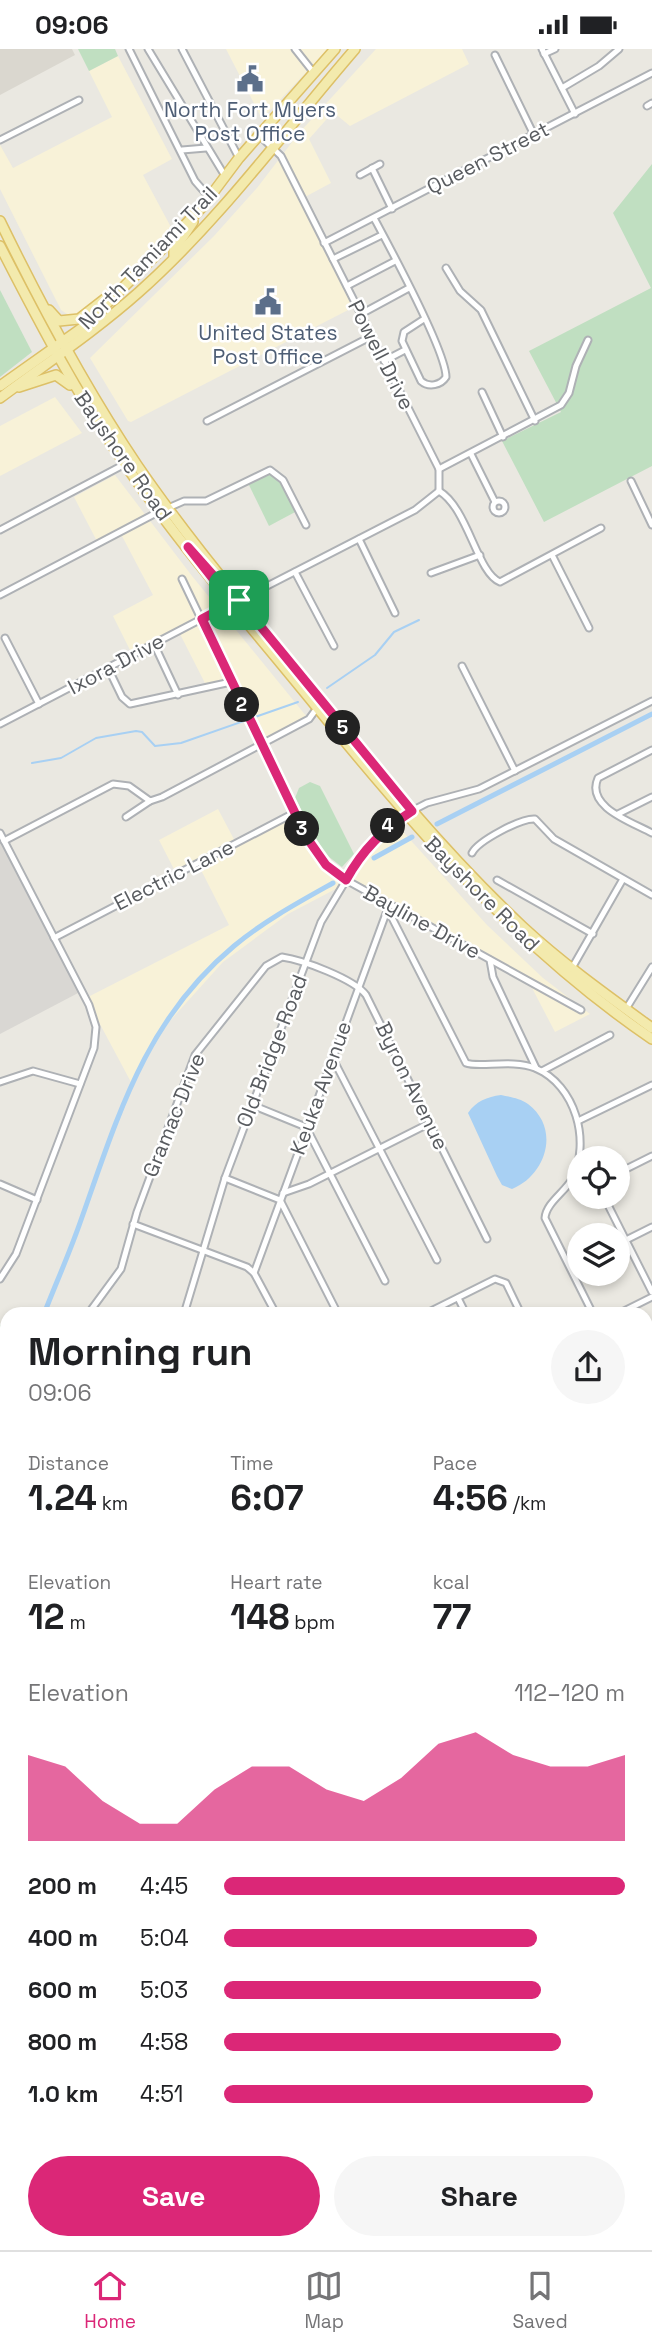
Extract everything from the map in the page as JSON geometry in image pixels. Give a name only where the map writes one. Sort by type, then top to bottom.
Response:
[{"type":"main road","name":"North Tamiami Trail","points":[[65,347],[203,206],[239,158],[335,49]]},
{"type":"main road","name":"North Tamiami Trail","points":[[0,386],[65,347],[140,291],[227,201],[355,49]]},
{"type":"main road","points":[[174,258],[174,250],[203,206]]},
{"type":"main road","points":[[0,222],[29,280],[51,314],[66,323],[79,319],[138,274]]},
{"type":"main road","name":"Bayshore Road","points":[[0,246],[56,353],[125,464],[236,601],[317,708],[409,813],[479,884],[572,968],[652,1028]]},
{"type":"main road","name":"Bayshore Road","points":[[29,280],[65,347],[188,547],[301,675],[466,882],[510,925],[613,1011],[652,1039]]},
{"type":"main road","name":"North Tamiami Trail","points":[[0,398],[56,353]]},
{"type":"main road","points":[[14,388],[60,376],[89,408]]},
{"type":"main road","points":[[613,1011],[626,1009]]},
{"type":"street","points":[[129,49],[199,187],[209,197]]},
{"type":"street","points":[[182,49],[239,158]]},
{"type":"street","points":[[295,49],[314,73]]},
{"type":"street","points":[[555,49],[543,52],[575,114]]},
{"type":"street","points":[[562,88],[592,71],[619,49]]},
{"type":"street","points":[[135,60],[149,51],[225,176]]},
{"type":"street","points":[[495,55],[534,135]]},
{"type":"street","name":"Queen Street","points":[[324,243],[651,72]]},
{"type":"street","points":[[0,140],[79,100]]},
{"type":"street","name":"Powell Drive","points":[[260,136],[281,156],[361,314],[439,469],[439,491]]},
{"type":"street","points":[[181,151],[206,148]]},
{"type":"street","points":[[360,175],[380,164]]},
{"type":"street","points":[[372,168],[392,209]]},
{"type":"street","points":[[374,218],[396,261],[444,362],[444,380],[431,385],[423,383],[405,349],[401,335],[424,320]]},
{"type":"street","points":[[333,259],[382,235]]},
{"type":"street","points":[[346,286],[396,261]]},
{"type":"street","points":[[446,268],[460,291],[481,310],[534,421]]},
{"type":"street","points":[[361,314],[409,288]]},
{"type":"street","points":[[207,421],[372,336]]},
{"type":"street","points":[[439,469],[534,421],[566,401],[588,339]]},
{"type":"street","points":[[384,361],[405,349]]},
{"type":"street","points":[[482,392],[503,437]]},
{"type":"street","points":[[471,454],[495,502]]},
{"type":"street","points":[[0,530],[125,464]]},
{"type":"street","points":[[0,595],[164,510],[184,501],[206,501],[270,470],[283,480],[306,525]]},
{"type":"street","points":[[631,481],[652,525]]},
{"type":"street","points":[[439,491],[447,497],[461,517],[491,576],[500,582],[601,528]]},
{"type":"street","name":"Ixora Drive","points":[[0,724],[429,502],[439,491]]},
{"type":"street","points":[[359,539],[395,613]]},
{"type":"street","points":[[431,573],[480,555]]},
{"type":"street","points":[[552,555],[589,628]]},
{"type":"street","points":[[295,572],[334,646]]},
{"type":"street","name":"Bayline Drive","points":[[182,579],[294,813],[316,853],[346,880],[389,907],[581,1010]]},
{"type":"street","points":[[5,638],[39,704]]},
{"type":"street","points":[[154,644],[178,695]]},
{"type":"street","points":[[462,666],[515,771]]},
{"type":"street","points":[[108,668],[122,697],[130,704],[231,682]]},
{"type":"street","name":"Old Bridge Road","points":[[186,1307],[225,1178],[323,917],[374,839],[396,819],[438,800],[466,795],[652,701]]},
{"type":"street","points":[[125,817],[150,801],[309,719],[317,708]]},
{"type":"street","points":[[652,750],[598,778],[596,787],[600,801],[652,833]]},
{"type":"street","points":[[4,841],[113,784],[129,786],[150,801]]},
{"type":"street","points":[[618,814],[652,797]]},
{"type":"street","name":"Electric Lane","points":[[54,939],[294,813]]},
{"type":"street","points":[[472,853],[480,843],[523,821],[535,819],[554,839],[652,895]]},
{"type":"street","points":[[0,833],[96,1027],[94,1048],[37,1200],[14,1259],[0,1279]]},
{"type":"street","points":[[572,968],[623,879]]},
{"type":"street","points":[[497,880],[593,934]]},
{"type":"street","points":[[389,907],[466,1063],[472,1065],[511,1062],[539,1070],[610,1035]]},
{"type":"street","name":"Keuka Avenue","points":[[254,1273],[389,907]]},
{"type":"street","name":"Gramac Drive","points":[[92,1307],[119,1275],[134,1224],[200,1046],[269,963],[282,957],[306,963]]},
{"type":"street","points":[[490,960],[493,977],[539,1070],[567,1097],[578,1121],[580,1146]]},
{"type":"street","points":[[306,963],[359,986]]},
{"type":"street","points":[[626,1009],[652,967]]},
{"type":"street","name":"Byron Avenue","points":[[359,986],[370,1002],[487,1239]]},
{"type":"street","points":[[332,1058],[437,1260]]},
{"type":"street","points":[[0,1082],[33,1071],[80,1084]]},
{"type":"street","points":[[578,1121],[652,1085]]},
{"type":"street","points":[[252,1105],[306,1127],[385,1281]]},
{"type":"street","points":[[283,1193],[289,1193],[430,1123]]},
{"type":"street","points":[[630,1167],[652,1156]]},
{"type":"street","points":[[225,1178],[280,1200],[334,1307]]},
{"type":"street","points":[[0,1184],[37,1200]]},
{"type":"street","points":[[567,1186],[548,1207],[545,1218],[590,1307]]},
{"type":"street","points":[[134,1224],[242,1265],[254,1273],[272,1307]]},
{"type":"street","points":[[630,1238],[652,1227]]},
{"type":"street","points":[[630,1248],[652,1295],[631,1307]]},
{"type":"street","points":[[439,1307],[495,1279],[506,1283],[518,1307]]},
{"type":"street","points":[[458,1298],[462,1307]]},
{"type":"shaded area","points":[[0,49],[72,49],[75,55],[0,95]]},
{"type":"shaded area","points":[[226,49],[328,49],[262,119]]},
{"type":"shaded area","points":[[376,49],[462,49],[469,64],[350,126],[333,112],[309,139],[331,183],[303,198],[354,307],[131,422],[128,421],[90,358],[214,236],[257,188],[299,133]]},
{"type":"shaded area","points":[[118,56],[172,159],[143,175],[172,229],[151,247],[147,261],[125,280],[78,317],[70,316],[61,310],[0,189],[0,145],[13,168],[112,117],[89,71]]},
{"type":"shaded area","points":[[55,397],[82,433],[0,476],[0,426]]},
{"type":"shaded area","points":[[115,475],[192,576],[311,722],[263,747],[232,684],[209,691],[180,634],[134,658],[113,616],[153,595],[122,536],[100,547],[74,497]]},
{"type":"shaded area","points":[[218,809],[237,845],[295,815],[329,870],[349,882],[288,914],[223,962],[168,1023],[132,1084],[86,998],[229,925],[199,866],[178,877],[159,840]]},
{"type":"shaded area","points":[[396,824],[487,925],[543,978],[590,1014],[555,1032],[531,986],[349,882],[366,855]]},
{"type":"shaded area","points":[[0,837],[80,992],[0,1034]]},
{"type":"green space","points":[[78,49],[115,49],[118,56],[89,71]]},
{"type":"green space","points":[[652,164],[652,466],[544,522],[502,441],[561,412],[529,351],[651,288],[613,213]]},
{"type":"green space","points":[[0,290],[32,352],[0,377]]},
{"type":"green space","points":[[269,473],[281,479],[297,511],[269,526],[248,483]]},
{"type":"green space","points":[[310,782],[320,786],[354,854],[342,867],[324,853],[295,798],[299,788]]},
{"type":"water","points":[[501,1095],[528,1104],[538,1114],[546,1138],[541,1163],[524,1182],[512,1189],[502,1185],[468,1113],[482,1100]]},
{"type":"waterway","points":[[327,688],[375,655],[394,632],[419,620]]},
{"type":"waterway","points":[[32,763],[61,758],[96,738],[136,731],[142,732],[155,746],[181,743],[298,702]]},
{"type":"waterway","points":[[437,824],[652,714]]},
{"type":"waterway","points":[[374,858],[412,837]]},
{"type":"waterway","points":[[47,1307],[122,1107],[156,1038],[178,1005],[203,975],[245,937],[333,883]]},
{"type":"place","name":"North Fort Myers Post Office","points":[[250,79]]},
{"type":"place","name":"United States Post Office","points":[[268,302]]},
{"type":"route","points":[[188,547],[229,593],[239,600],[412,811],[396,819],[374,839],[346,880],[326,865],[307,838],[231,682],[202,619],[232,603],[188,547]]}]
